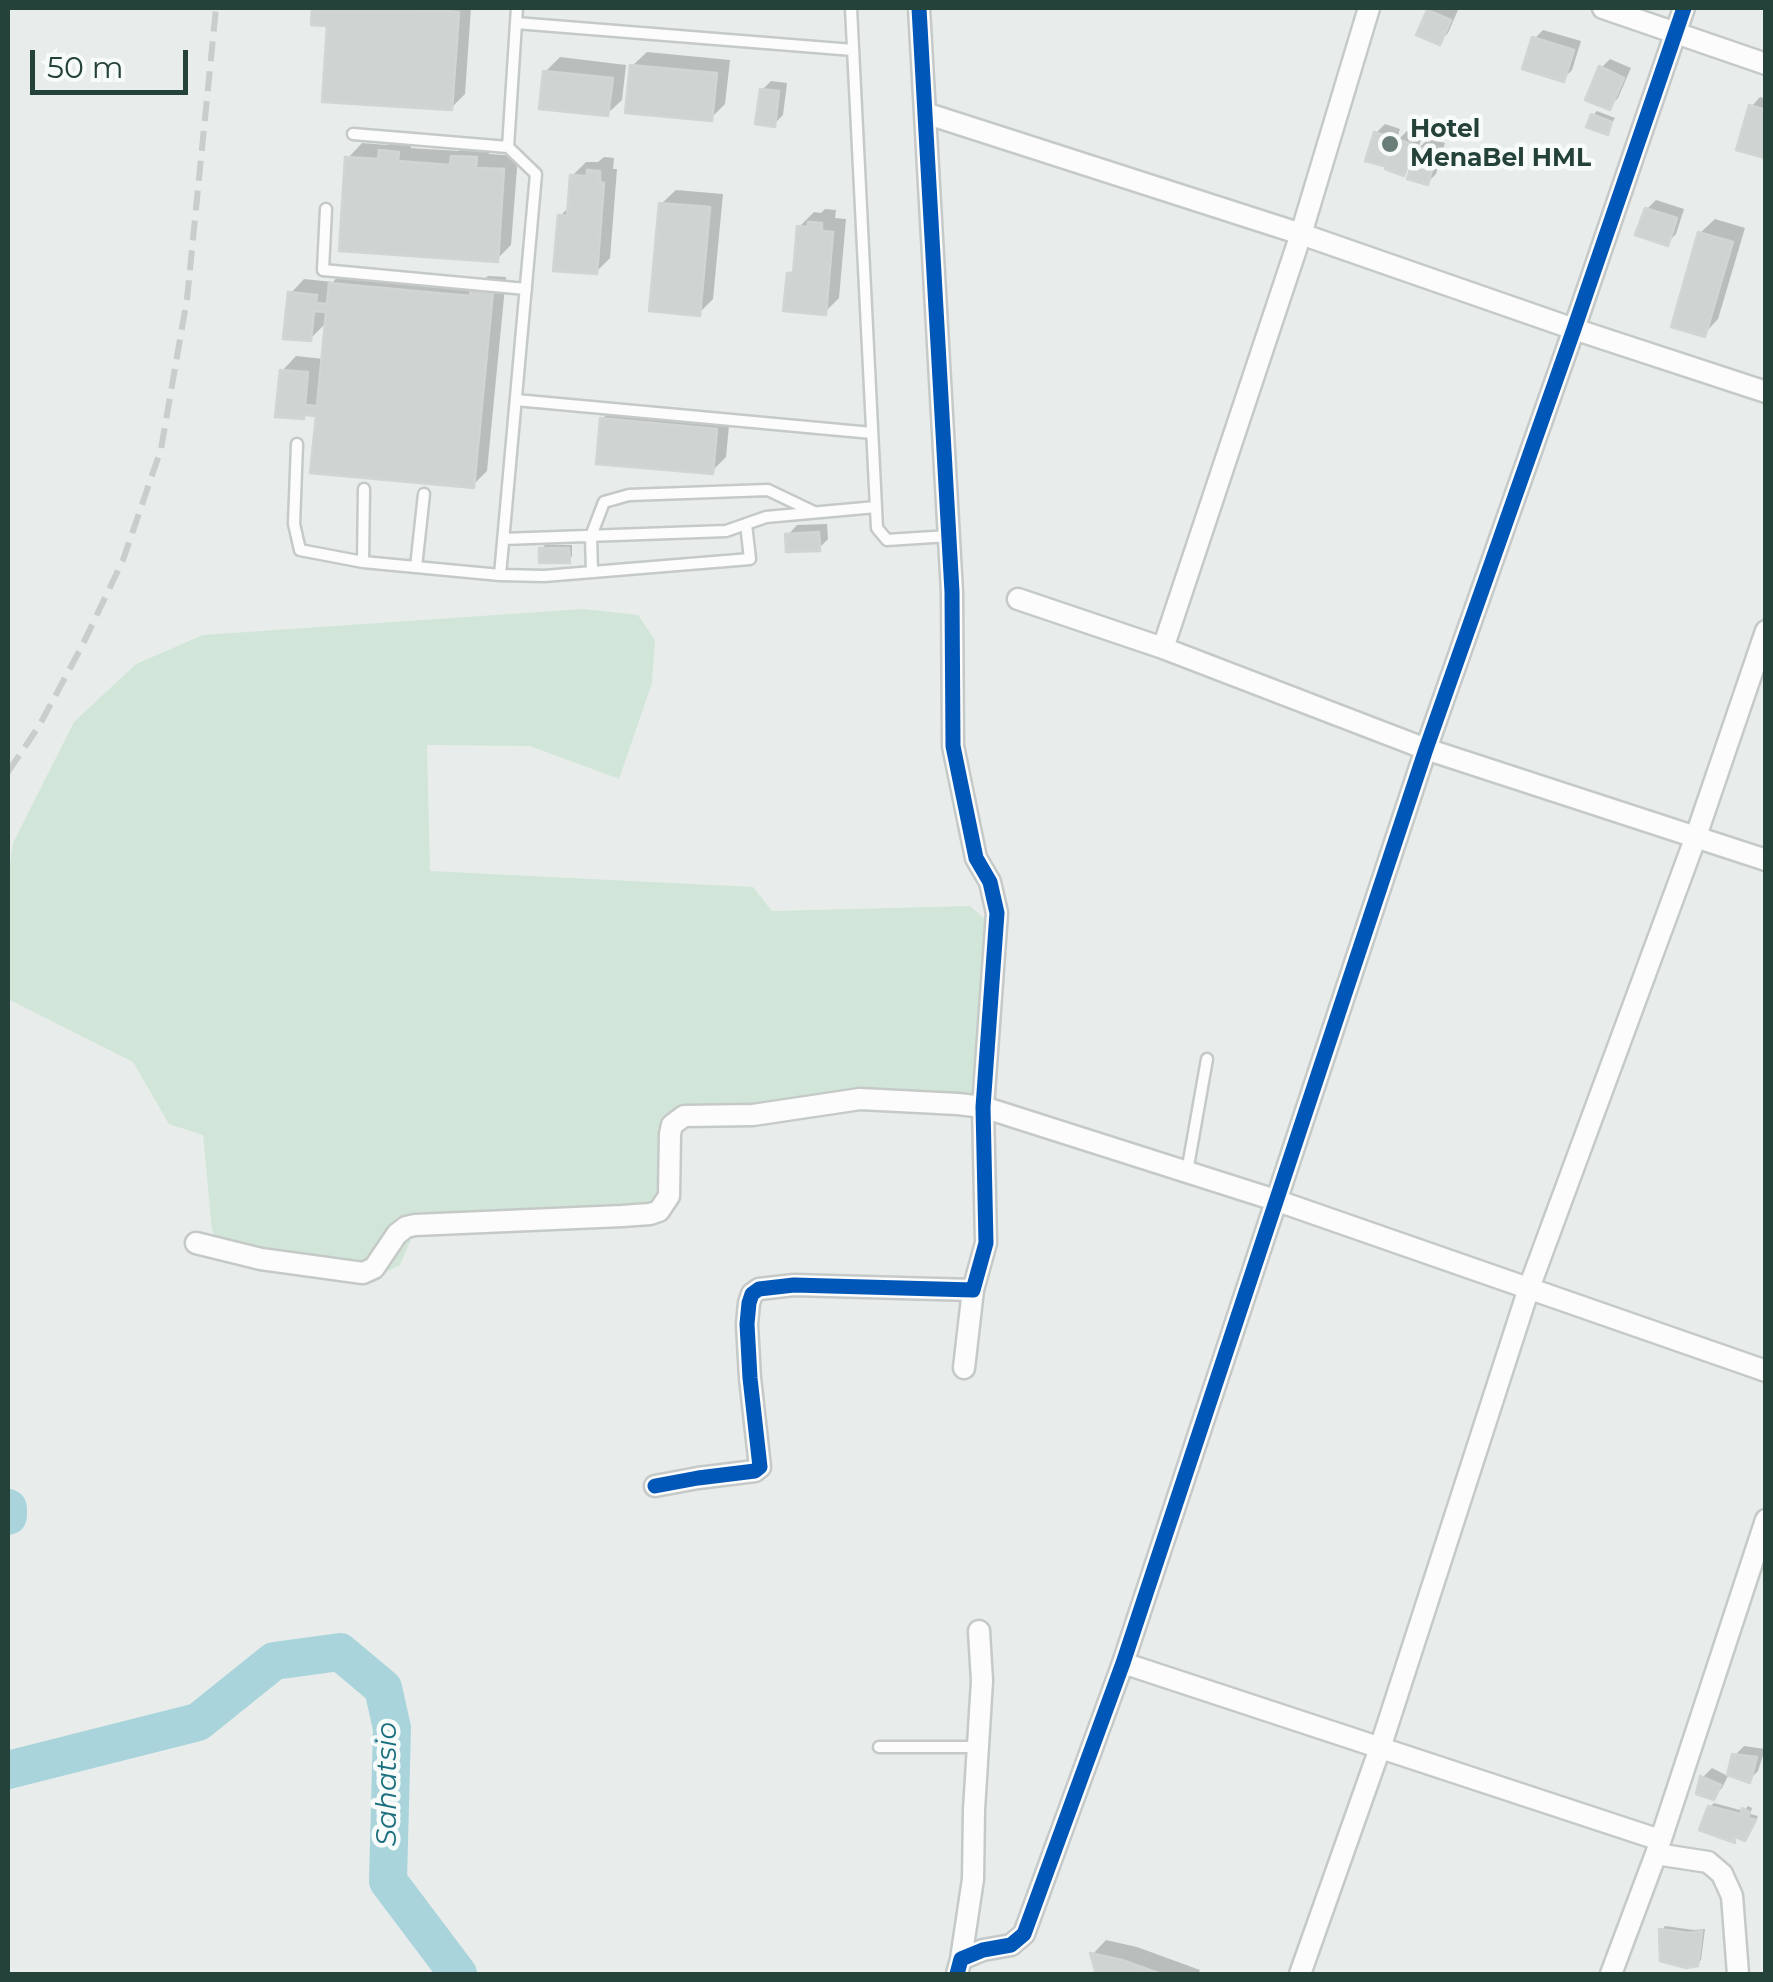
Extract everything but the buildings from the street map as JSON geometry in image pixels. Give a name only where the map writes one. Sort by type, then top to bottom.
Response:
[{"type":"street","points":[[918,8],[952,592],[952,746],[976,858],[990,882],[997,913],[984,1107],[986,1243],[973,1290],[964,1368]]},
{"type":"street","points":[[1164,648],[1301,234],[1368,8]]},
{"type":"street","points":[[1603,8],[1766,64]]},
{"type":"street","points":[[959,1967],[984,1950],[1011,1945],[1024,1934],[1123,1662],[1426,749],[1684,8]]},
{"type":"street","points":[[925,112],[1301,234],[1766,392]]},
{"type":"street","points":[[1018,599],[1164,648],[1426,749],[1766,860]]},
{"type":"street","points":[[1300,1974],[1380,1748],[1529,1288],[1695,838],[1766,630]]},
{"type":"street","points":[[196,1244],[261,1259],[363,1273],[374,1268],[397,1234],[415,1225],[650,1214],[659,1211],[669,1196],[670,1134],[672,1125],[684,1116],[753,1114],[860,1098],[892,1098],[984,1107],[1275,1200],[1766,1371]]},
{"type":"street","points":[[655,1486],[756,1471],[760,1467],[747,1324],[752,1294],[759,1289],[794,1285],[973,1290]]},
{"type":"street","points":[[1611,1974],[1658,1847],[1766,1520]]},
{"type":"street","points":[[959,1967],[973,1879],[982,1682],[979,1630]]},
{"type":"street","points":[[1123,1662],[1708,1862],[1722,1874],[1732,1896],[1738,1974]]},
{"type":"lane","points":[[508,147],[517,8]]},
{"type":"lane","points":[[851,8],[877,528],[887,540],[949,536]]},
{"type":"lane","points":[[516,23],[853,50]]},
{"type":"lane","points":[[352,134],[508,147],[536,174],[500,575]]},
{"type":"lane","points":[[326,209],[323,270],[526,289]]},
{"type":"lane","points":[[516,400],[872,433]]},
{"type":"lane","points":[[297,444],[294,524],[300,550],[363,562],[544,576],[750,559],[746,524]]},
{"type":"lane","points":[[363,562],[364,488]]},
{"type":"lane","points":[[592,572],[591,536],[604,502],[629,494],[768,490],[814,512]]},
{"type":"lane","points":[[416,568],[424,494]]},
{"type":"lane","points":[[503,539],[726,531],[766,516],[876,507]]},
{"type":"lane","points":[[1187,1173],[1207,1059]]},
{"type":"lane","points":[[879,1747],[978,1747]]},
{"type":"green space","points":[[583,609],[638,615],[655,640],[652,683],[619,779],[530,746],[427,745],[430,871],[753,887],[772,911],[970,906],[987,921],[981,1108],[682,1114],[676,1204],[659,1219],[416,1228],[400,1265],[382,1274],[218,1244],[212,1230],[203,1135],[169,1124],[133,1062],[8,999],[8,878],[13,843],[74,722],[136,664],[203,635]]},
{"type":"waterway","name":"Sahatsio","points":[[8,1508],[8,1516]]},
{"type":"waterway","name":"Sahatsio","points":[[8,1770],[198,1722],[274,1661],[340,1652],[383,1688],[392,1728],[388,1881],[458,1974]]},
{"type":"railway","points":[[8,772],[39,726],[123,560],[161,449],[187,299],[216,8]]},
{"type":"cycle path","points":[[655,1486],[755,1471],[760,1467],[747,1324],[752,1294],[759,1289],[794,1285],[973,1290],[986,1243],[983,1107],[997,913],[990,882],[976,858],[953,746],[952,592],[919,8]]},
{"type":"cycle path","points":[[957,1974],[961,1959],[1011,1945],[1024,1934],[1123,1663],[1426,749],[1684,8]]},
{"type":"place","name":"Hotel MenaBel HML","points":[[1390,144]]}]
